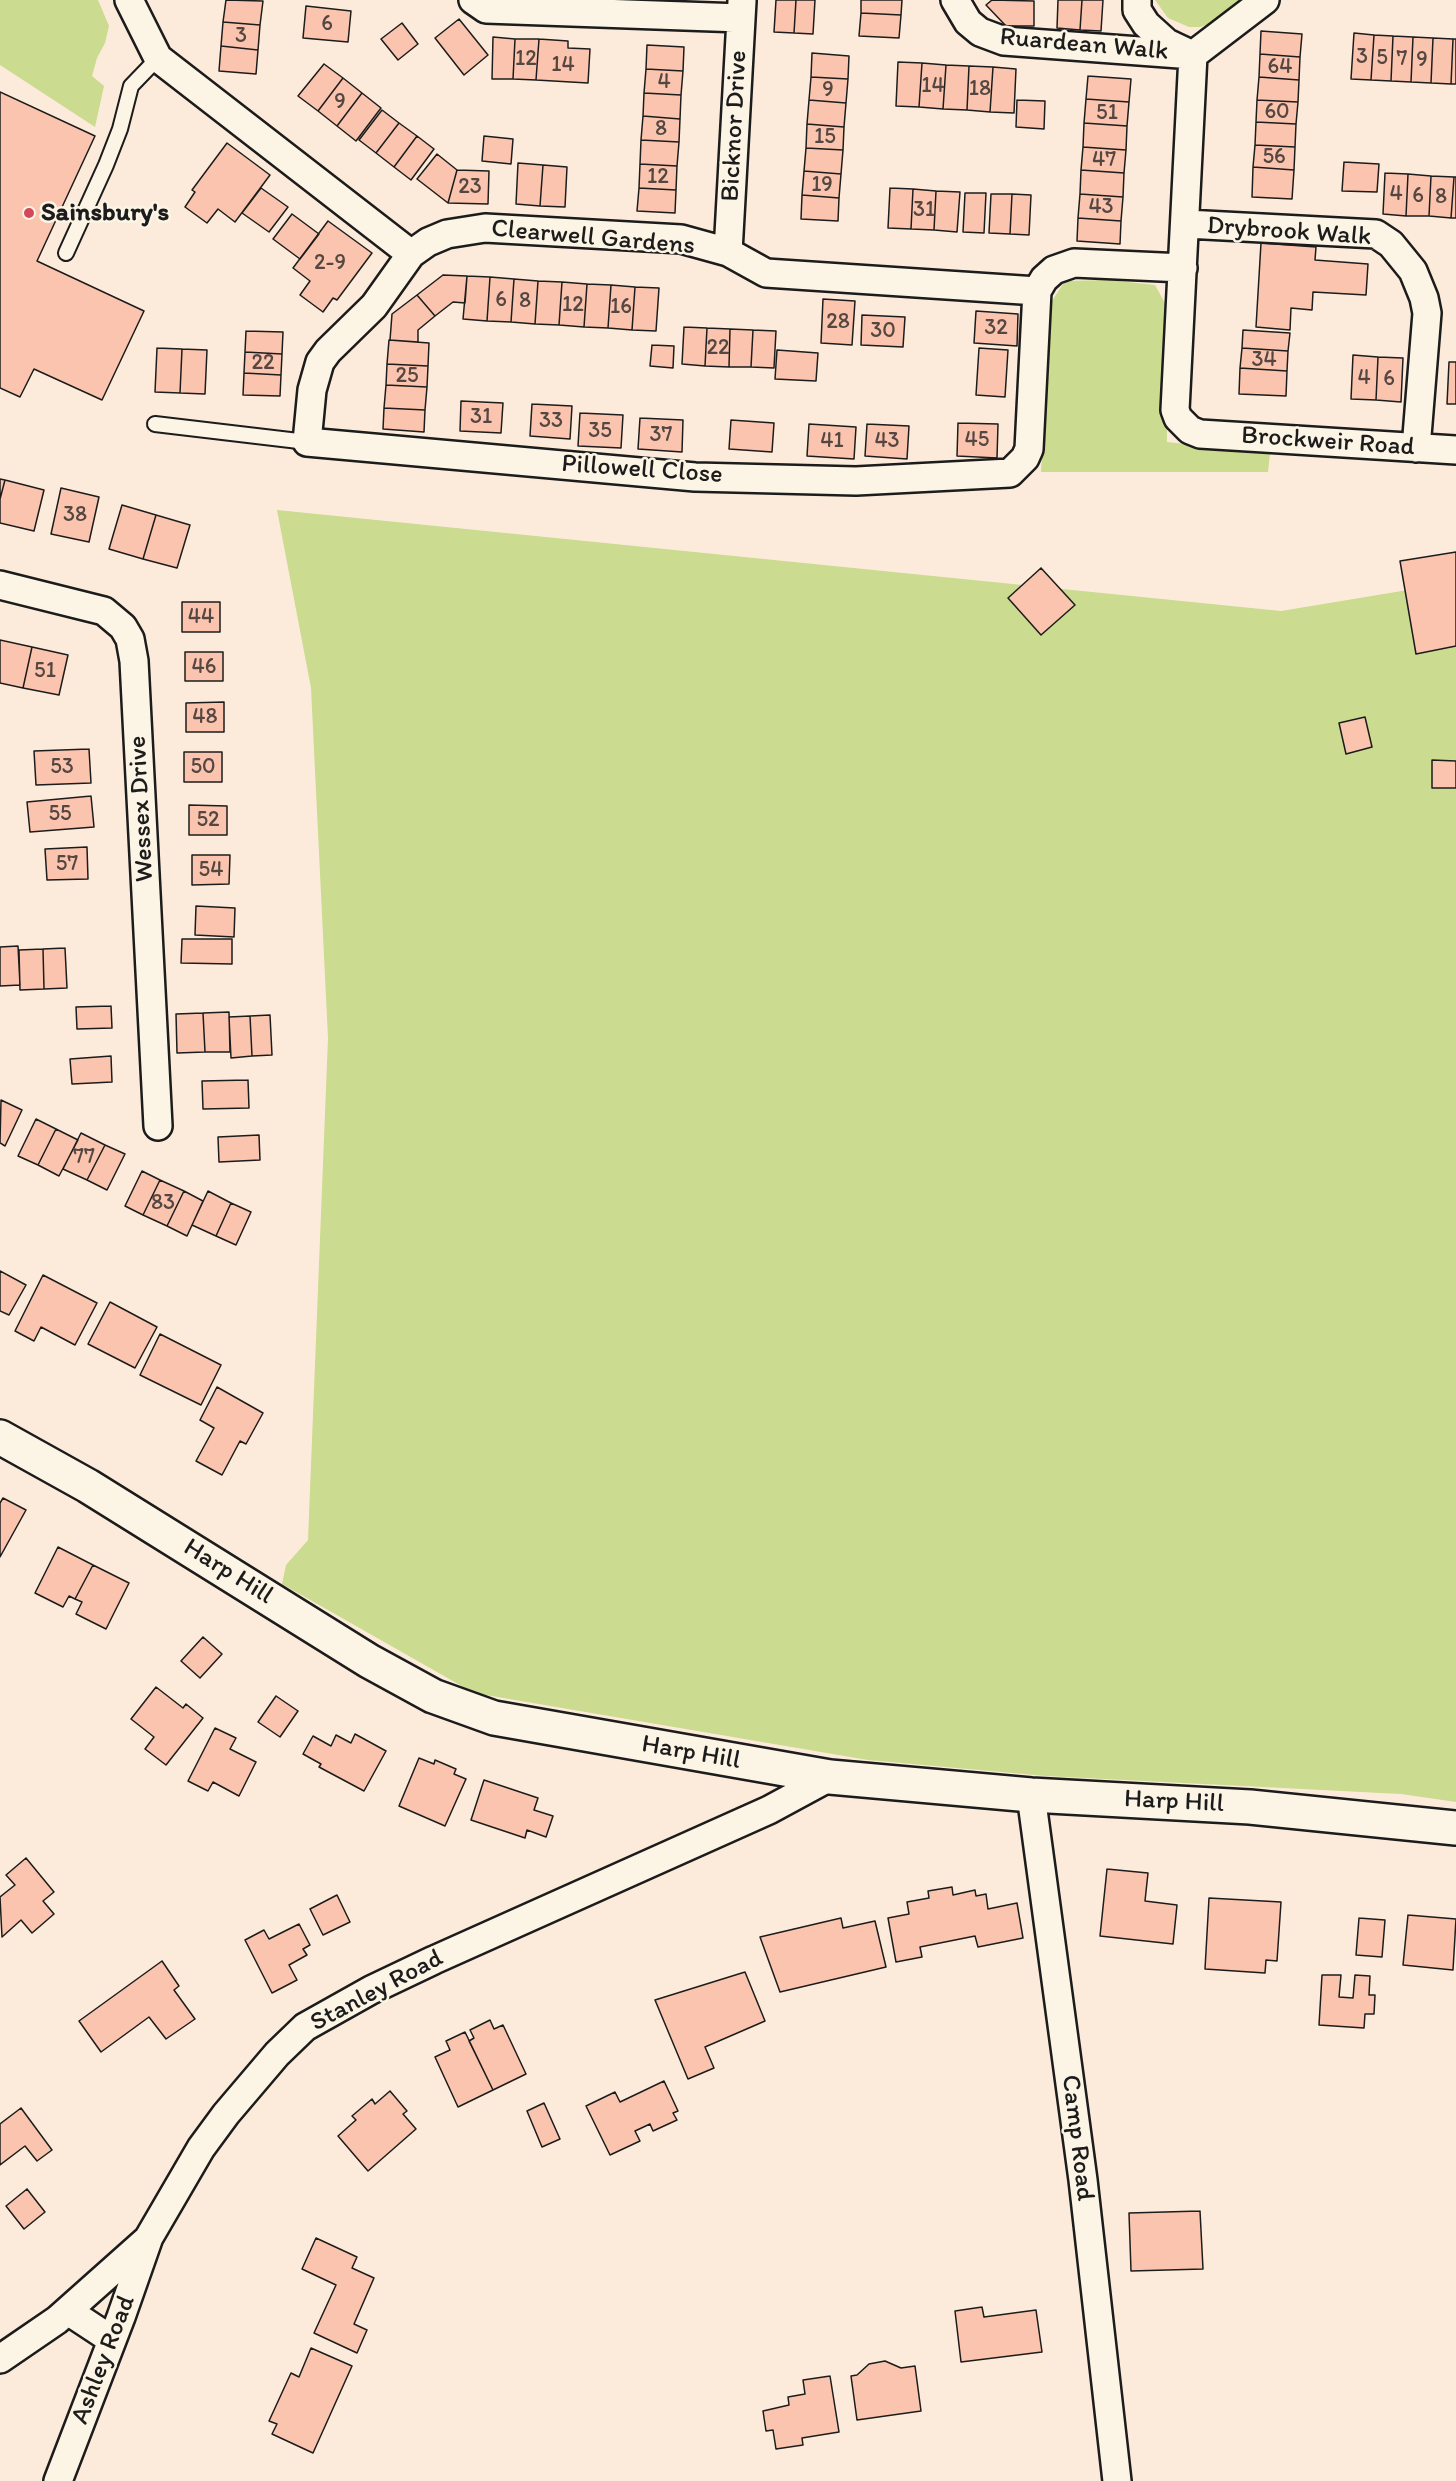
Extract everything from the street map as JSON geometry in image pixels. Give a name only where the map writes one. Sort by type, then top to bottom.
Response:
[{"type":"street","points":[[129,0],[158,58],[411,254],[374,306],[328,351],[320,362],[312,390],[307,442]]},
{"type":"street","points":[[473,0],[486,9],[742,9]]},
{"type":"street","name":"Ruardean Walk","points":[[955,0],[968,22],[980,32],[1004,41],[1193,55]]},
{"type":"street","points":[[1137,0],[1137,10],[1157,35],[1179,50],[1193,55]]},
{"type":"street","points":[[1193,55],[1265,0]]},
{"type":"street","name":"Bicknor Drive","points":[[728,252],[742,9]]},
{"type":"street","points":[[1037,291],[1044,279],[1054,270],[1074,263],[1183,268],[1193,55]]},
{"type":"street","name":"Drybrook Walk","points":[[1186,224],[1376,234],[1391,244],[1413,271],[1424,298],[1427,313],[1416,448]]},
{"type":"street","name":"Clearwell Gardens","points":[[411,254],[428,242],[447,234],[485,228],[681,239],[728,252],[765,273],[1037,291]]},
{"type":"street","name":"Brockweir Road","points":[[1183,268],[1175,411],[1182,424],[1190,430],[1200,434],[1456,450]]},
{"type":"street","name":"Pillowell Close","points":[[307,442],[695,477],[856,481],[1010,473],[1025,458],[1029,449],[1037,291]]},
{"type":"street","name":"Wessex Drive","points":[[0,585],[104,611],[123,627],[132,645],[135,661],[158,1126]]},
{"type":"street","name":"Harp Hill","points":[[0,1437],[88,1486],[369,1661],[433,1696],[476,1712],[523,1725],[830,1777],[1031,1795],[1250,1807],[1456,1828]]},
{"type":"street","name":"Stanley Road","points":[[0,2359],[68,2311],[148,2239],[201,2148],[226,2114],[270,2061],[305,2026],[371,1990],[434,1960],[769,1810],[830,1777]]},
{"type":"street","name":"Camp Road","points":[[1031,1795],[1083,2180],[1117,2481]]},
{"type":"street","name":"Ashley Road","points":[[58,2481],[148,2239]]},
{"type":"street","points":[[68,2311],[112,2340]]},
{"type":"lane","points":[[66,253],[110,156],[132,86],[158,58]]},
{"type":"lane","points":[[155,424],[307,442]]},
{"type":"green space","points":[[0,0],[98,0],[109,26],[92,76],[104,86],[95,127],[0,65]]},
{"type":"green space","points":[[1155,0],[1242,0],[1212,23],[1200,27],[1189,27],[1168,18]]},
{"type":"green space","points":[[1109,280],[1155,285],[1165,303],[1167,442],[1270,453],[1268,472],[1041,472],[1050,304],[1065,281]]},
{"type":"green space","points":[[277,510],[1281,611],[1456,582],[1456,1802],[1401,1794],[1046,1776],[868,1760],[474,1693],[282,1584],[286,1565],[308,1540],[328,1038],[311,688]]},
{"type":"building","points":[[226,0],[263,1],[260,25],[223,22]]},
{"type":"building","points":[[776,0],[796,0],[794,33],[774,32]]},
{"type":"building","points":[[796,0],[815,0],[813,34],[794,33]]},
{"type":"building","points":[[861,0],[902,0],[901,15],[861,13]]},
{"type":"building","points":[[992,0],[1034,1],[1034,26],[1006,26],[986,5]]},
{"type":"building","points":[[1058,0],[1082,0],[1080,30],[1057,28]]},
{"type":"building","points":[[1082,0],[1103,0],[1101,31],[1080,30]]},
{"type":"building","points":[[306,6],[351,11],[348,42],[303,38]]},
{"type":"building","points":[[861,13],[901,15],[899,38],[859,36]]},
{"type":"building","points":[[459,19],[488,55],[464,75],[435,38]]},
{"type":"building","points":[[223,22],[260,25],[258,50],[221,46]]},
{"type":"building","points":[[402,23],[418,44],[398,60],[381,39]]},
{"type":"building","points":[[1261,31],[1302,34],[1300,57],[1260,54]]},
{"type":"building","points":[[1354,33],[1374,35],[1371,80],[1351,79]]},
{"type":"building","points":[[1374,35],[1393,36],[1391,81],[1371,80]]},
{"type":"building","points":[[1393,36],[1413,37],[1411,82],[1391,81]]},
{"type":"building","points":[[493,37],[515,39],[513,79],[492,79]]},
{"type":"building","points":[[1413,37],[1433,38],[1431,83],[1411,82]]},
{"type":"building","points":[[1433,38],[1453,39],[1451,84],[1431,83]]},
{"type":"building","points":[[515,39],[539,39],[536,80],[513,79]]},
{"type":"building","points":[[539,39],[568,41],[568,48],[590,49],[588,83],[536,80]]},
{"type":"building","points":[[1453,39],[1456,39],[1456,84],[1451,84]]},
{"type":"building","points":[[647,45],[684,47],[683,71],[646,69]]},
{"type":"building","points":[[221,46],[258,50],[256,74],[219,71]]},
{"type":"building","points":[[812,53],[849,56],[848,79],[811,77]]},
{"type":"building","points":[[1260,54],[1300,57],[1299,80],[1259,77]]},
{"type":"building","points":[[898,62],[922,63],[919,107],[896,106]]},
{"type":"building","points":[[922,63],[946,65],[943,109],[919,107]]},
{"type":"building","points":[[324,64],[343,78],[318,111],[298,96]]},
{"type":"building","points":[[946,65],[969,66],[967,110],[943,109]]},
{"type":"building","points":[[969,66],[993,67],[990,112],[967,110]]},
{"type":"building","points":[[993,67],[1016,69],[1014,113],[990,112]]},
{"type":"building","points":[[646,69],[683,71],[681,95],[644,93]]},
{"type":"building","points":[[1088,76],[1131,79],[1129,102],[1086,99]]},
{"type":"building","points":[[811,77],[848,79],[846,103],[809,100]]},
{"type":"building","points":[[1259,77],[1299,80],[1298,102],[1257,100]]},
{"type":"building","points":[[343,78],[362,93],[337,126],[318,111]]},
{"type":"building","name":"Sainsbury's","points":[[0,92],[95,136],[37,261],[144,311],[102,400],[34,369],[20,397],[0,388]]},
{"type":"building","points":[[362,93],[381,108],[356,141],[337,126]]},
{"type":"building","points":[[644,93],[681,95],[680,119],[643,116]]},
{"type":"building","points":[[1086,99],[1129,102],[1127,126],[1084,123]]},
{"type":"building","points":[[809,100],[846,103],[844,127],[807,124]]},
{"type":"building","points":[[1017,100],[1045,101],[1044,129],[1016,127]]},
{"type":"building","points":[[1257,100],[1298,102],[1296,124],[1256,122]]},
{"type":"building","points":[[382,110],[399,123],[376,153],[359,140]]},
{"type":"building","points":[[643,116],[680,119],[679,142],[641,140]]},
{"type":"building","points":[[1256,122],[1296,124],[1295,147],[1255,145]]},
{"type":"building","points":[[399,123],[417,136],[394,167],[376,153]]},
{"type":"building","points":[[1084,123],[1127,126],[1126,150],[1083,147]]},
{"type":"building","points":[[807,124],[844,127],[843,150],[806,148]]},
{"type":"building","points":[[417,136],[434,149],[411,180],[394,167]]},
{"type":"building","points":[[484,136],[513,139],[511,164],[482,161]]},
{"type":"building","points":[[641,140],[679,142],[677,166],[640,164]]},
{"type":"building","points":[[227,143],[270,175],[235,222],[218,209],[207,223],[185,207],[195,192],[192,190]]},
{"type":"building","points":[[1255,145],[1295,147],[1294,170],[1253,167]]},
{"type":"building","points":[[1083,147],[1126,150],[1124,173],[1081,170]]},
{"type":"building","points":[[806,148],[843,150],[841,174],[804,171]]},
{"type":"building","points":[[437,154],[457,170],[448,203],[417,179]]},
{"type":"building","points":[[1344,162],[1379,164],[1377,192],[1342,191]]},
{"type":"building","points":[[518,163],[543,165],[540,206],[516,204]]},
{"type":"building","points":[[640,164],[677,166],[676,190],[639,188]]},
{"type":"building","points":[[543,165],[567,167],[565,207],[540,206]]},
{"type":"building","points":[[1253,167],[1294,170],[1292,199],[1252,197]]},
{"type":"building","points":[[457,170],[489,171],[488,204],[448,203]]},
{"type":"building","points":[[1081,170],[1124,173],[1123,197],[1080,194]]},
{"type":"building","points":[[804,171],[841,174],[839,198],[802,195]]},
{"type":"building","points":[[1385,173],[1408,174],[1406,216],[1383,214]]},
{"type":"building","points":[[1408,174],[1431,176],[1429,216],[1406,216]]},
{"type":"building","points":[[1431,176],[1454,177],[1451,218],[1429,216]]},
{"type":"building","points":[[1454,177],[1456,177],[1456,218],[1451,218]]},
{"type":"building","points":[[261,188],[288,207],[269,232],[242,213]]},
{"type":"building","points":[[639,188],[676,190],[675,213],[637,211]]},
{"type":"building","points":[[890,188],[913,189],[911,229],[888,228]]},
{"type":"building","points":[[913,189],[936,191],[934,230],[911,229]]},
{"type":"building","points":[[936,191],[960,192],[957,232],[934,230]]},
{"type":"building","points":[[965,193],[986,193],[984,233],[963,232]]},
{"type":"building","points":[[991,194],[1012,194],[1010,234],[989,233]]},
{"type":"building","points":[[1012,194],[1031,195],[1029,235],[1010,234]]},
{"type":"building","points":[[1080,194],[1123,197],[1121,221],[1078,218]]},
{"type":"building","points":[[802,195],[839,198],[838,221],[801,219]]},
{"type":"building","points":[[292,214],[319,234],[300,259],[273,239]]},
{"type":"building","points":[[1078,218],[1121,221],[1120,244],[1077,241]]},
{"type":"building","points":[[328,221],[372,253],[337,300],[333,298],[323,312],[300,295],[310,281],[293,268]]},
{"type":"building","points":[[1261,243],[1316,247],[1315,260],[1368,264],[1366,295],[1313,292],[1312,310],[1291,308],[1290,330],[1256,327]]},
{"type":"building","points":[[443,275],[467,276],[465,303],[453,302],[435,316],[417,295]]},
{"type":"building","points":[[467,276],[490,277],[487,321],[463,319]]},
{"type":"building","points":[[490,277],[514,279],[511,322],[487,321]]},
{"type":"building","points":[[514,279],[538,281],[535,324],[511,322]]},
{"type":"building","points":[[538,281],[562,282],[559,325],[535,324]]},
{"type":"building","points":[[562,282],[587,284],[584,327],[559,325]]},
{"type":"building","points":[[587,284],[611,285],[608,328],[584,327]]},
{"type":"building","points":[[611,285],[635,287],[632,330],[608,328]]},
{"type":"building","points":[[635,287],[659,288],[656,331],[632,330]]},
{"type":"building","points":[[417,295],[435,316],[418,330],[418,342],[390,340],[392,314]]},
{"type":"building","points":[[823,299],[855,301],[852,345],[821,343]]},
{"type":"building","points":[[976,311],[1018,314],[1017,346],[974,343]]},
{"type":"building","points":[[862,315],[905,317],[903,347],[861,345]]},
{"type":"building","points":[[684,327],[707,328],[705,366],[682,364]]},
{"type":"building","points":[[707,328],[730,329],[729,367],[705,366]]},
{"type":"building","points":[[730,329],[753,330],[751,367],[729,367]]},
{"type":"building","points":[[753,330],[776,331],[774,368],[751,367]]},
{"type":"building","points":[[1243,330],[1290,333],[1288,351],[1242,348]]},
{"type":"building","points":[[246,331],[283,332],[282,354],[245,352]]},
{"type":"building","points":[[389,340],[429,343],[428,366],[387,364]]},
{"type":"building","points":[[652,345],[674,346],[673,368],[650,366]]},
{"type":"building","points":[[157,348],[182,349],[180,393],[155,392]]},
{"type":"building","points":[[979,348],[1008,350],[1005,397],[976,395]]},
{"type":"building","points":[[1242,348],[1288,351],[1287,371],[1240,368]]},
{"type":"building","points":[[182,349],[207,350],[205,394],[180,393]]},
{"type":"building","points":[[777,350],[818,353],[816,381],[775,379]]},
{"type":"building","points":[[245,352],[282,354],[281,375],[244,373]]},
{"type":"building","points":[[1353,355],[1378,357],[1376,400],[1351,399]]},
{"type":"building","points":[[1378,357],[1403,358],[1401,402],[1376,400]]},
{"type":"building","points":[[1449,362],[1456,362],[1456,404],[1447,404]]},
{"type":"building","points":[[387,364],[428,366],[427,387],[386,385]]},
{"type":"building","points":[[1240,368],[1287,371],[1286,396],[1239,394]]},
{"type":"building","points":[[244,373],[281,375],[280,396],[243,395]]},
{"type":"building","points":[[386,385],[427,387],[425,410],[384,408]]},
{"type":"building","points":[[461,401],[503,403],[501,433],[460,431]]},
{"type":"building","points":[[532,404],[572,406],[570,439],[530,436]]},
{"type":"building","points":[[384,408],[425,410],[424,432],[383,429]]},
{"type":"building","points":[[580,413],[623,415],[621,448],[578,446]]},
{"type":"building","points":[[640,418],[683,420],[682,452],[638,449]]},
{"type":"building","points":[[731,420],[774,423],[772,452],[729,449]]},
{"type":"building","points":[[958,423],[998,424],[997,458],[957,456]]},
{"type":"building","points":[[809,424],[856,427],[854,459],[807,456]]},
{"type":"building","points":[[867,424],[909,426],[907,459],[865,456]]},
{"type":"building","points":[[0,479],[5,480],[0,499]]},
{"type":"building","points":[[5,480],[44,490],[34,531],[0,523],[0,499]]},
{"type":"building","points":[[61,488],[99,497],[89,542],[51,534]]},
{"type":"building","points":[[122,505],[156,515],[143,559],[109,549]]},
{"type":"building","points":[[156,515],[190,525],[177,568],[143,559]]},
{"type":"building","points":[[1456,552],[1456,646],[1416,654],[1400,561]]},
{"type":"building","points":[[1041,568],[1075,605],[1041,635],[1008,598]]},
{"type":"building","points":[[182,602],[220,602],[220,632],[182,632]]},
{"type":"building","points":[[0,640],[32,647],[23,688],[0,683]]},
{"type":"building","points":[[32,647],[68,655],[59,695],[23,688]]},
{"type":"building","points":[[185,652],[223,652],[223,681],[185,681]]},
{"type":"building","points":[[224,702],[224,732],[186,732],[186,703]]},
{"type":"building","points":[[1365,717],[1372,747],[1346,754],[1339,723]]},
{"type":"building","points":[[89,749],[91,783],[36,785],[34,751]]},
{"type":"building","points":[[184,752],[222,752],[222,782],[184,782]]},
{"type":"building","points":[[1432,760],[1456,761],[1456,788],[1432,788]]},
{"type":"building","points":[[91,796],[94,827],[30,832],[27,802]]},
{"type":"building","points":[[189,805],[227,806],[227,835],[189,835]]},
{"type":"building","points":[[87,847],[88,879],[47,880],[45,849]]},
{"type":"building","points":[[192,855],[230,855],[229,884],[192,885]]},
{"type":"building","points":[[196,906],[235,908],[234,937],[195,935]]},
{"type":"building","points":[[182,939],[232,939],[232,964],[181,963]]},
{"type":"building","points":[[18,946],[20,985],[0,986],[0,947]]},
{"type":"building","points":[[65,948],[67,988],[44,989],[43,949]]},
{"type":"building","points":[[43,949],[44,989],[20,990],[19,950]]},
{"type":"building","points":[[111,1006],[112,1028],[77,1029],[76,1007]]},
{"type":"building","points":[[229,1012],[230,1052],[205,1052],[203,1013]]},
{"type":"building","points":[[203,1013],[205,1052],[177,1053],[176,1014]]},
{"type":"building","points":[[270,1015],[272,1055],[252,1056],[250,1016]]},
{"type":"building","points":[[250,1016],[252,1056],[231,1058],[229,1017]]},
{"type":"building","points":[[111,1056],[112,1082],[72,1084],[70,1059]]},
{"type":"building","points":[[248,1080],[249,1108],[203,1109],[202,1081]]},
{"type":"building","points":[[1,1100],[22,1110],[5,1146],[0,1143]]},
{"type":"building","points":[[36,1119],[56,1129],[38,1165],[18,1156]]},
{"type":"building","points":[[56,1129],[78,1140],[59,1176],[38,1165]]},
{"type":"building","points":[[81,1133],[105,1145],[87,1180],[63,1169]]},
{"type":"building","points":[[259,1135],[260,1160],[219,1162],[218,1137]]},
{"type":"building","points":[[105,1145],[125,1154],[107,1190],[87,1180]]},
{"type":"building","points":[[142,1171],[160,1180],[143,1215],[125,1206]]},
{"type":"building","points":[[160,1180],[184,1191],[167,1226],[143,1215]]},
{"type":"building","points":[[184,1191],[203,1201],[187,1236],[167,1226]]},
{"type":"building","points":[[208,1191],[231,1203],[216,1236],[192,1225]]},
{"type":"building","points":[[231,1203],[251,1212],[236,1245],[216,1236]]},
{"type":"building","points":[[0,1271],[26,1285],[9,1315],[0,1311]]},
{"type":"building","points":[[43,1275],[97,1303],[75,1345],[41,1327],[34,1341],[15,1331]]},
{"type":"building","points":[[110,1302],[157,1327],[135,1368],[88,1344]]},
{"type":"building","points":[[160,1334],[221,1365],[201,1405],[140,1375]]},
{"type":"building","points":[[217,1387],[263,1413],[246,1444],[240,1441],[222,1475],[196,1461],[214,1428],[200,1420]]},
{"type":"building","points":[[3,1498],[26,1510],[0,1557],[0,1503]]},
{"type":"building","points":[[58,1547],[93,1565],[75,1599],[69,1596],[63,1607],[35,1593]]},
{"type":"building","points":[[93,1565],[129,1583],[106,1629],[76,1614],[82,1602],[75,1599]]},
{"type":"building","points":[[203,1637],[222,1654],[200,1678],[181,1661]]},
{"type":"building","points":[[156,1687],[183,1708],[186,1704],[203,1718],[166,1765],[145,1749],[154,1737],[131,1719]]},
{"type":"building","points":[[276,1696],[298,1711],[280,1737],[258,1722]]},
{"type":"building","points":[[215,1728],[236,1738],[230,1749],[256,1762],[239,1796],[213,1782],[208,1791],[188,1781]]},
{"type":"building","points":[[355,1734],[386,1751],[364,1791],[319,1767],[321,1764],[303,1754],[313,1736],[331,1746],[336,1735],[351,1743]]},
{"type":"building","points":[[419,1758],[434,1764],[435,1760],[456,1769],[454,1774],[466,1779],[445,1826],[399,1806]]},
{"type":"building","points":[[484,1780],[538,1798],[534,1810],[553,1816],[546,1837],[527,1830],[525,1838],[471,1820]]},
{"type":"building","points":[[26,1858],[54,1892],[43,1901],[54,1914],[32,1933],[21,1920],[2,1937],[0,1897],[15,1885],[6,1875]]},
{"type":"building","points":[[1107,1869],[1148,1873],[1145,1901],[1177,1905],[1173,1944],[1100,1936]]},
{"type":"building","points":[[952,1887],[953,1895],[975,1890],[976,1896],[986,1894],[988,1909],[1017,1903],[1023,1938],[978,1947],[975,1936],[920,1947],[922,1957],[896,1962],[888,1918],[909,1914],[907,1902],[929,1898],[928,1891]]},
{"type":"building","points":[[337,1895],[350,1922],[323,1935],[310,1909]]},
{"type":"building","points":[[1209,1898],[1281,1902],[1277,1961],[1266,1960],[1265,1973],[1205,1969]]},
{"type":"building","points":[[1408,1915],[1456,1919],[1453,1970],[1403,1965]]},
{"type":"building","points":[[841,1918],[843,1928],[875,1921],[886,1967],[780,1992],[760,1937]]},
{"type":"building","points":[[1359,1918],[1385,1920],[1382,1957],[1356,1955]]},
{"type":"building","points":[[299,1924],[310,1945],[303,1949],[307,1955],[289,1965],[297,1980],[272,1993],[245,1940],[264,1930],[269,1939]]},
{"type":"building","points":[[162,1961],[179,1986],[174,1990],[195,2019],[166,2039],[149,2017],[101,2052],[79,2021]]},
{"type":"building","points":[[745,1972],[765,2021],[705,2047],[714,2068],[688,2079],[655,2000]]},
{"type":"building","points":[[1322,1975],[1341,1975],[1339,1997],[1353,1998],[1355,1975],[1370,1976],[1369,1995],[1375,1995],[1374,2014],[1365,2014],[1364,2028],[1319,2025]]},
{"type":"building","points":[[490,2020],[494,2029],[503,2025],[526,2074],[493,2090],[469,2041],[474,2038],[470,2030]]},
{"type":"building","points":[[465,2032],[493,2090],[458,2107],[435,2057],[450,2050],[446,2041]]},
{"type":"building","points":[[664,2081],[678,2111],[673,2113],[677,2120],[653,2131],[650,2124],[635,2131],[640,2141],[610,2155],[586,2106],[615,2092],[620,2102]]},
{"type":"building","points":[[390,2091],[407,2111],[403,2114],[416,2129],[368,2171],[338,2136],[356,2120],[352,2116],[372,2099],[375,2104]]},
{"type":"building","points":[[544,2103],[560,2139],[542,2147],[527,2111]]},
{"type":"building","points":[[21,2108],[52,2150],[37,2161],[25,2146],[0,2165],[0,2124]]},
{"type":"building","points":[[27,2189],[45,2212],[24,2229],[6,2206]]},
{"type":"building","points":[[1200,2211],[1203,2269],[1131,2271],[1129,2213]]},
{"type":"building","points":[[316,2238],[357,2257],[352,2268],[374,2278],[354,2324],[367,2330],[357,2353],[314,2333],[336,2285],[302,2269]]},
{"type":"building","points":[[982,2307],[984,2317],[1036,2310],[1042,2352],[961,2362],[955,2311]]},
{"type":"building","points":[[311,2348],[352,2366],[313,2453],[272,2434],[277,2424],[269,2421],[291,2373],[299,2377]]},
{"type":"building","points":[[885,2361],[901,2368],[915,2366],[921,2411],[857,2420],[851,2376],[857,2375],[869,2364]]},
{"type":"building","points":[[830,2376],[839,2432],[802,2438],[803,2445],[776,2449],[773,2430],[766,2431],[763,2411],[789,2405],[788,2397],[805,2394],[803,2380]]},
{"type":"place","name":"Sainsbury's","points":[[29,213]]}]
